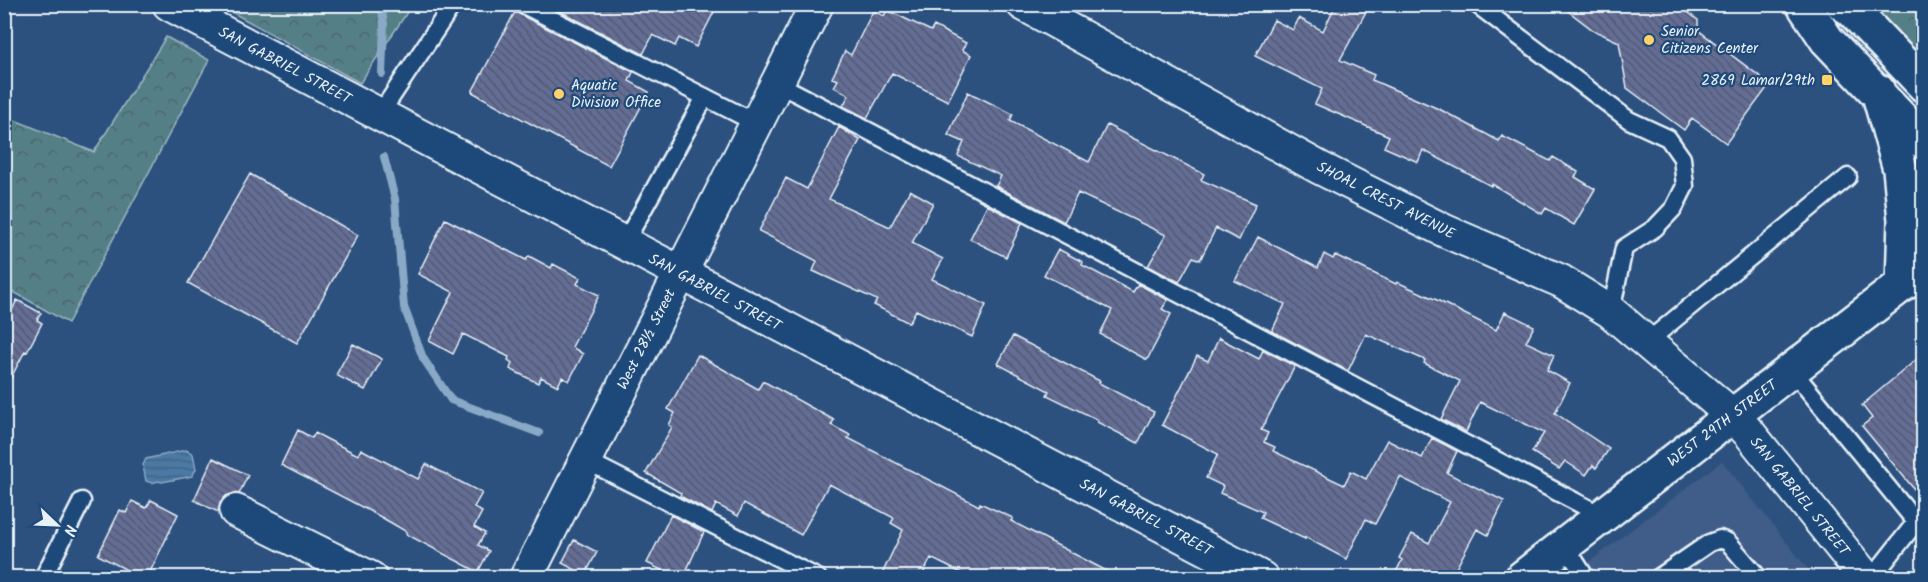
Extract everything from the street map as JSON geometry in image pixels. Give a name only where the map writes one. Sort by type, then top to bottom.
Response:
[{"type":"main road","points":[[1803,4],[1827,39],[1878,91],[1923,142]]},
{"type":"main road","points":[[1843,4],[1851,9],[1923,85]]},
{"type":"main road","points":[[1878,91],[1900,169],[1913,278]]},
{"type":"main road","name":"WEST 29TH STREET","points":[[1522,578],[1601,515],[1913,278]]},
{"type":"street","name":"SAN GABRIEL STREET","points":[[169,4],[1262,578]]},
{"type":"street","name":"West 28½ Street","points":[[526,578],[817,4]]},
{"type":"street","name":"SHOAL CREST AVENUE","points":[[1023,4],[1320,168],[1445,231],[1561,281],[1611,312],[1733,416]]},
{"type":"street","name":"SAN GABRIEL STREET","points":[[1733,416],[1866,578]]},
{"type":"street","points":[[236,511],[371,578]]},
{"type":"lane","points":[[380,114],[453,4]]},
{"type":"lane","points":[[522,4],[756,123]]},
{"type":"lane","points":[[1476,4],[1629,120],[1668,138],[1682,158],[1685,186],[1674,208],[1654,228],[1624,248],[1611,312]]},
{"type":"lane","points":[[777,83],[1601,515]]},
{"type":"lane","points":[[624,244],[705,98]]},
{"type":"lane","points":[[1647,342],[1848,177]]},
{"type":"lane","points":[[1792,370],[1916,522],[1872,578]]},
{"type":"lane","points":[[585,460],[818,578]]},
{"type":"lane","points":[[43,578],[82,501]]},
{"type":"lane","points":[[1658,578],[1708,543],[1720,539],[1728,542],[1759,578]]},
{"type":"lane","points":[[1564,544],[1586,578]]},
{"type":"shaded area","points":[[186,450],[193,454],[196,469],[192,476],[162,482],[146,481],[143,465],[146,459]]},
{"type":"shaded area","points":[[1722,461],[1814,577],[1568,578]]},
{"type":"green space","points":[[219,5],[412,5],[360,83]]},
{"type":"green space","points":[[1872,5],[1923,5],[1923,58]]},
{"type":"green space","points":[[166,37],[209,60],[68,323],[5,287],[5,116],[94,152]]},
{"type":"building","points":[[546,4],[718,4],[696,47],[679,38],[675,46],[653,35],[643,54]]},
{"type":"building","points":[[1336,4],[1370,4],[1340,60],[1374,75],[1372,80],[1441,110],[1499,141],[1502,136],[1550,161],[1553,157],[1578,172],[1575,177],[1595,189],[1574,225],[1546,208],[1542,214],[1492,184],[1491,186],[1423,150],[1418,162],[1384,147],[1389,136],[1315,104],[1322,89],[1255,56],[1274,20],[1293,30],[1299,18],[1323,31]]},
{"type":"building","points":[[1559,4],[1677,4],[1698,20],[1698,30],[1770,84],[1726,143],[1692,118],[1684,130],[1627,88],[1619,42],[1593,30]]},
{"type":"building","points":[[887,10],[931,31],[934,26],[966,43],[962,50],[971,55],[948,101],[892,73],[867,118],[843,106],[849,95],[834,87],[838,80],[832,78],[845,51],[851,55],[873,11],[884,16]]},
{"type":"building","points":[[515,12],[633,72],[629,81],[649,92],[609,166],[472,92]]},
{"type":"building","points":[[968,92],[1013,114],[1010,121],[1089,162],[1107,125],[1204,174],[1201,180],[1256,204],[1239,240],[1216,228],[1200,260],[1193,257],[1179,282],[1148,266],[1166,235],[1078,193],[1064,222],[996,186],[1001,176],[958,156],[964,142],[948,135]]},
{"type":"building","points":[[839,127],[860,140],[829,199],[890,227],[910,190],[933,203],[912,243],[943,259],[932,279],[986,305],[972,337],[916,310],[909,323],[874,305],[877,300],[813,271],[817,261],[759,231],[786,178],[807,189]]},
{"type":"building","points":[[250,174],[358,235],[297,343],[188,283]]},
{"type":"building","points":[[987,205],[1022,223],[1006,257],[970,239]]},
{"type":"building","points":[[445,219],[526,260],[529,256],[551,268],[553,264],[580,278],[577,284],[599,295],[572,347],[583,354],[569,381],[562,377],[558,386],[541,377],[538,383],[510,369],[512,363],[508,360],[509,357],[463,334],[453,354],[429,341],[453,292],[418,274]]},
{"type":"building","points":[[1258,237],[1318,268],[1324,254],[1333,259],[1335,255],[1396,284],[1397,282],[1439,301],[1496,330],[1505,312],[1534,326],[1526,342],[1554,355],[1547,370],[1570,383],[1555,413],[1609,449],[1596,468],[1593,465],[1586,475],[1565,461],[1559,469],[1532,452],[1544,433],[1480,402],[1466,432],[1441,419],[1460,381],[1424,363],[1425,360],[1366,334],[1348,371],[1272,331],[1285,304],[1235,281]]},
{"type":"building","points":[[1058,249],[1083,262],[1082,265],[1133,292],[1138,284],[1168,300],[1162,309],[1171,314],[1147,360],[1100,334],[1112,310],[1044,275]]},
{"type":"building","points":[[17,300],[41,313],[37,320],[42,323],[4,391],[4,326]]},
{"type":"building","points":[[1013,336],[1154,412],[1138,443],[1047,395],[1049,391],[998,364]]},
{"type":"building","points":[[1219,338],[1259,359],[1263,350],[1295,366],[1261,430],[1268,433],[1264,442],[1275,447],[1273,451],[1344,485],[1351,471],[1366,479],[1387,440],[1422,458],[1432,438],[1457,451],[1447,473],[1504,501],[1488,535],[1477,529],[1451,578],[1393,578],[1402,560],[1399,558],[1412,534],[1429,543],[1450,502],[1400,477],[1375,524],[1366,519],[1346,559],[1305,537],[1305,539],[1260,518],[1263,512],[1220,493],[1223,486],[1206,478],[1218,454],[1162,425],[1197,356],[1208,361]]},
{"type":"building","points":[[353,344],[382,359],[365,390],[336,375]]},
{"type":"building","points":[[1923,354],[1923,500],[1862,426],[1872,418],[1862,405]]},
{"type":"building","points":[[698,355],[758,389],[763,381],[834,420],[831,425],[850,435],[848,438],[979,506],[980,503],[1013,518],[1011,521],[1120,578],[971,578],[931,558],[921,578],[880,578],[903,530],[891,523],[894,518],[829,484],[801,535],[744,503],[738,516],[716,504],[712,513],[680,496],[681,493],[646,473],[672,427],[669,425],[675,413],[668,409]]},
{"type":"building","points":[[298,430],[312,438],[315,433],[358,455],[361,449],[418,479],[426,464],[482,493],[474,507],[482,512],[474,527],[485,533],[478,545],[489,551],[478,572],[406,534],[407,532],[381,517],[281,465]]},
{"type":"building","points":[[213,458],[248,475],[239,494],[226,496],[220,503],[218,512],[194,500]]},
{"type":"building","points":[[151,500],[178,514],[147,578],[142,578],[98,555],[120,510],[126,513],[132,501],[146,508]]},
{"type":"building","points":[[671,515],[704,532],[683,578],[678,578],[647,563]]},
{"type":"building","points":[[574,540],[597,552],[585,575],[562,563]]},
{"type":"waterway","points":[[381,4],[384,24],[382,74]]},
{"type":"waterway","points":[[384,157],[395,199],[404,307],[423,358],[451,400],[539,433]]},
{"type":"place","name":"Senior Citizens Center","points":[[1649,40]]},
{"type":"place","name":"2869 Lamar/29th","points":[[1827,80]]},
{"type":"place","name":"Aquatic Division Office","points":[[559,94]]}]
